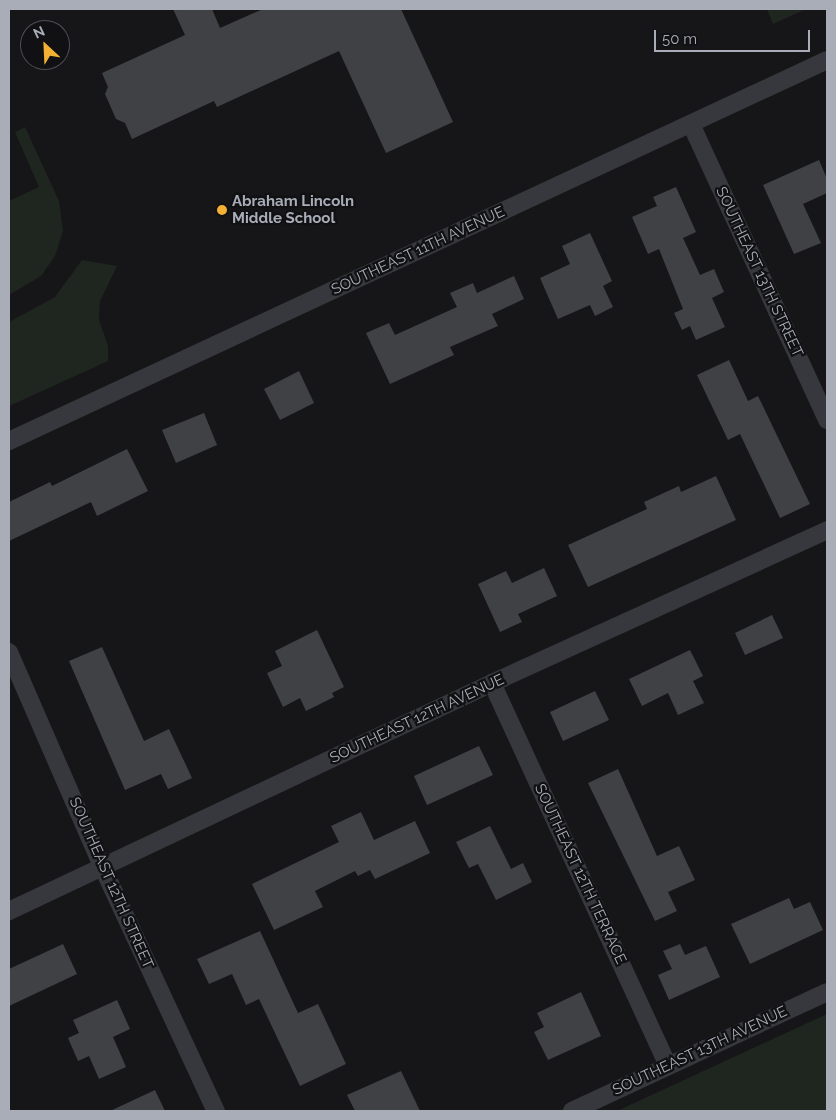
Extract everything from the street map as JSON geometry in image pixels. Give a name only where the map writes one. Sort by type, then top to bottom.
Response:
[{"type":"street","name":"SOUTHEAST 11TH AVENUE","points":[[9,441],[827,60]]},
{"type":"street","name":"SOUTHEAST 13TH STREET","points":[[691,124],[827,420]]},
{"type":"street","name":"SOUTHEAST 12TH AVENUE","points":[[9,912],[492,683],[827,530]]},
{"type":"street","name":"SOUTHEAST 12TH STREET","points":[[9,652],[103,868],[216,1111]]},
{"type":"street","name":"SOUTHEAST 12TH TERRACE","points":[[492,683],[668,1065]]},
{"type":"street","name":"SOUTHEAST 13TH AVENUE","points":[[572,1111],[827,992]]},
{"type":"shaded area","points":[[767,9],[806,9],[773,24]]},
{"type":"shaded area","points":[[25,127],[59,201],[63,231],[55,256],[41,276],[9,295],[9,201],[39,187],[15,132]]},
{"type":"shaded area","points":[[82,260],[117,266],[100,301],[99,320],[108,346],[108,361],[9,406],[9,322],[55,297]]},
{"type":"shaded area","points":[[827,1014],[827,1111],[617,1111]]},
{"type":"building","points":[[173,9],[212,9],[220,28],[263,9],[401,9],[453,122],[386,153],[339,51],[217,107],[214,101],[132,139],[125,123],[116,119],[105,94],[108,87],[102,73],[185,35]]},
{"type":"building","points":[[819,160],[827,179],[827,193],[803,204],[821,243],[794,254],[763,185]]},
{"type":"building","points":[[676,187],[696,232],[683,238],[700,275],[714,269],[724,292],[712,298],[725,327],[696,340],[690,326],[682,330],[674,313],[683,309],[659,249],[648,254],[632,217],[657,206],[653,197]]},
{"type":"building","points":[[590,233],[612,281],[603,286],[613,307],[595,316],[590,305],[558,319],[540,278],[570,264],[562,246]]},
{"type":"building","points":[[514,276],[524,299],[492,314],[498,326],[450,347],[454,355],[390,384],[366,333],[389,323],[395,335],[457,307],[450,293],[473,283],[477,293]]},
{"type":"building","points":[[729,360],[748,401],[758,396],[810,504],[780,518],[740,434],[728,440],[697,375]]},
{"type":"building","points":[[299,371],[314,403],[280,420],[264,389]]},
{"type":"building","points":[[204,413],[217,445],[176,463],[162,430]]},
{"type":"building","points":[[127,449],[148,491],[97,516],[91,502],[9,541],[9,502],[50,482],[52,486]]},
{"type":"building","points":[[716,476],[736,520],[588,587],[568,545],[647,509],[644,502],[679,486],[681,492]]},
{"type":"building","points":[[544,568],[557,596],[518,614],[522,622],[500,632],[478,584],[506,571],[512,583]]},
{"type":"building","points":[[772,615],[783,638],[745,655],[735,633]]},
{"type":"building","points":[[317,630],[344,687],[332,693],[334,697],[306,711],[300,698],[283,707],[267,673],[282,666],[275,651]]},
{"type":"building","points":[[102,647],[144,741],[169,729],[192,778],[168,789],[161,774],[125,790],[69,661]]},
{"type":"building","points":[[690,650],[703,676],[693,681],[704,703],[678,715],[668,693],[642,706],[629,679]]},
{"type":"building","points":[[595,691],[609,720],[563,741],[550,712]]},
{"type":"building","points":[[479,746],[493,775],[427,805],[414,776]]},
{"type":"building","points":[[618,769],[657,856],[679,846],[695,880],[668,892],[677,911],[655,921],[588,783]]},
{"type":"building","points":[[361,812],[374,840],[415,821],[430,853],[375,879],[370,870],[358,876],[355,871],[315,891],[323,907],[274,930],[252,884],[339,842],[331,826]]},
{"type":"building","points":[[490,826],[511,869],[523,863],[532,882],[496,900],[478,864],[469,868],[456,842]]},
{"type":"building","points":[[789,898],[794,909],[810,902],[823,930],[750,964],[731,924]]},
{"type":"building","points":[[260,931],[298,1013],[318,1004],[346,1064],[300,1086],[259,999],[246,1005],[232,974],[209,984],[197,959]]},
{"type":"building","points":[[63,944],[77,974],[9,1006],[9,969]]},
{"type":"building","points":[[680,944],[685,955],[706,946],[720,977],[669,1000],[658,975],[672,969],[663,951]]},
{"type":"building","points":[[581,992],[601,1036],[548,1060],[534,1032],[544,1027],[537,1013]]},
{"type":"building","points":[[117,1000],[130,1029],[113,1037],[126,1067],[99,1079],[89,1056],[78,1061],[68,1038],[79,1033],[73,1020]]},
{"type":"building","points":[[401,1071],[420,1111],[355,1111],[347,1095]]},
{"type":"building","points":[[155,1090],[165,1111],[110,1111]]},
{"type":"place","name":"Abraham Lincoln Middle School","points":[[222,210]]}]
